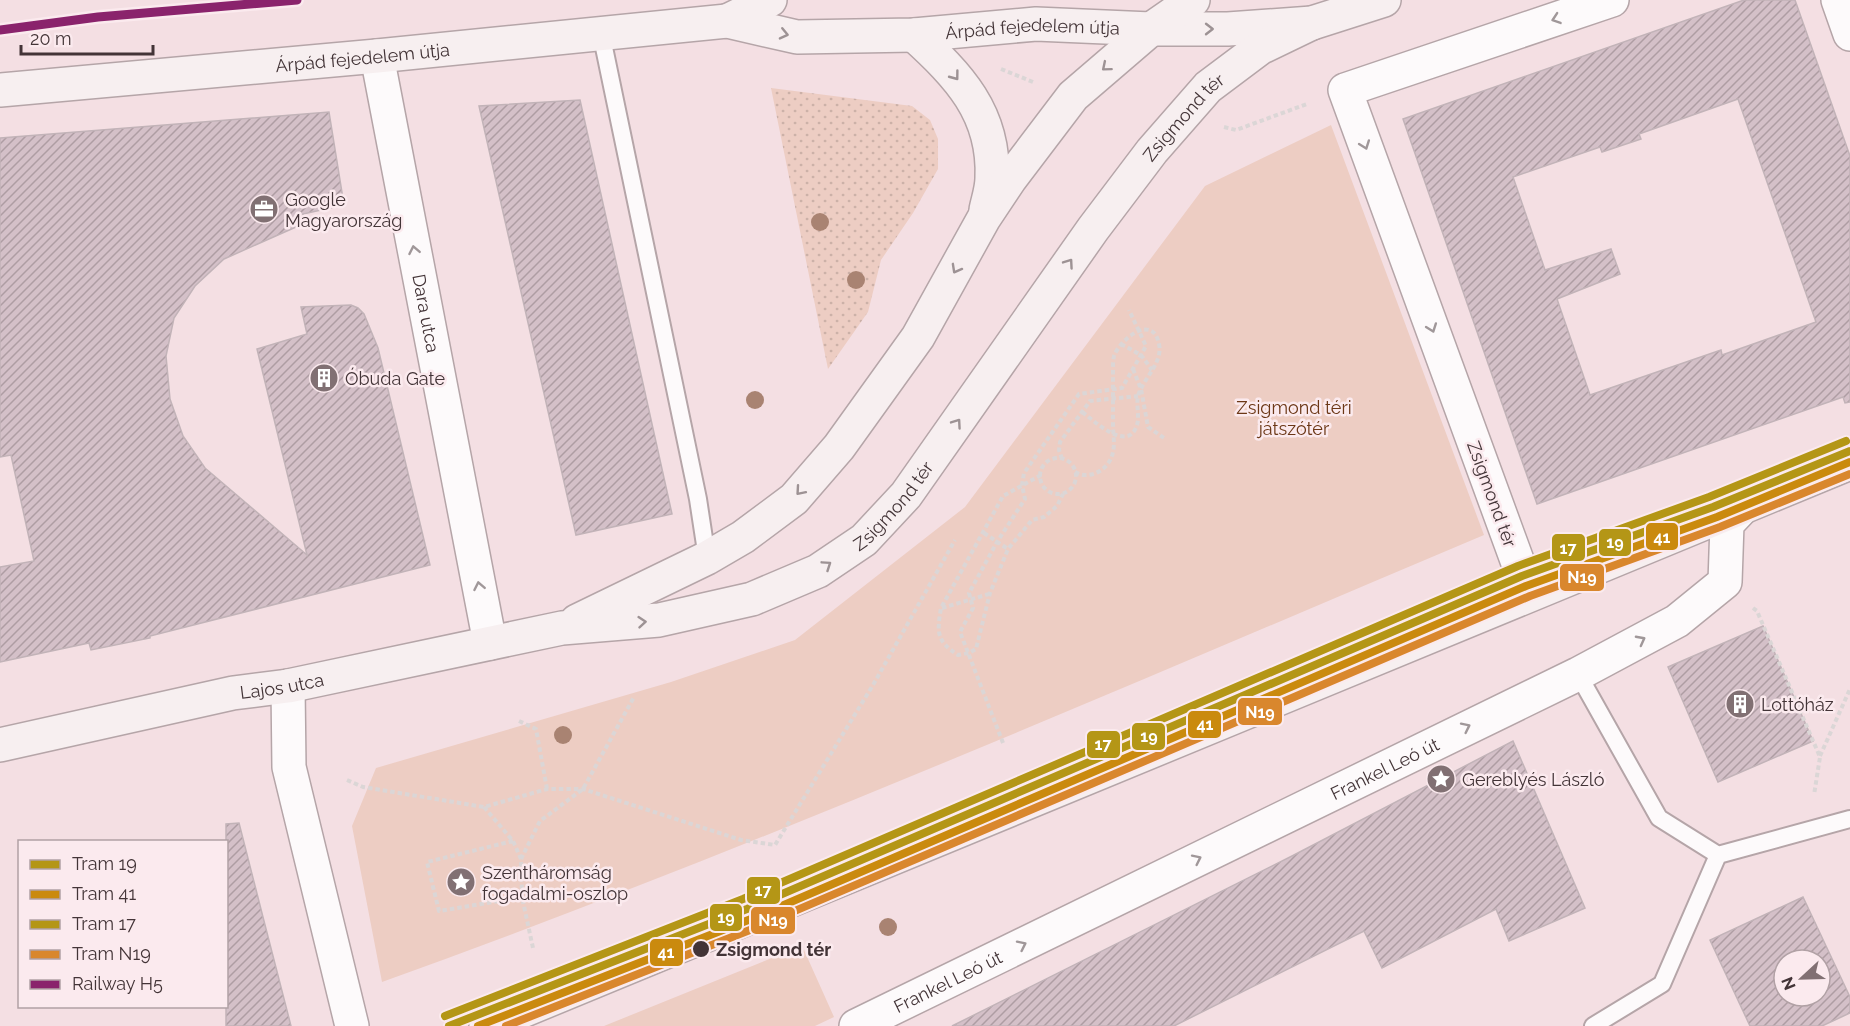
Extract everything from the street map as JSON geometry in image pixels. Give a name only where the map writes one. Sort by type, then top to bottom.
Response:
[{"type":"street","name":"Árpád fejedelem útja","points":[[727,21],[770,0]]},
{"type":"street","points":[[562,628],[707,558],[743,537],[794,499],[839,447],[918,337],[984,218],[1010,179],[1073,96],[1151,29],[1194,0]]},
{"type":"street","name":"Árpád fejedelem útja","points":[[0,90],[727,21],[797,38],[914,35],[1036,24],[1151,29],[1227,29],[1312,23],[1384,0]]},
{"type":"street","points":[[1345,90],[1612,0]]},
{"type":"street","points":[[1838,0],[1850,34]]},
{"type":"street","name":"Zsigmond tér","points":[[562,628],[659,620],[752,599],[818,571],[864,540],[906,495],[1093,229],[1180,118],[1213,82],[1232,68],[1260,48],[1312,23]]},
{"type":"street","name":"Árpád fejedelem útja","points":[[914,35],[949,67],[978,108],[990,143],[992,179],[984,218]]},
{"type":"street","name":"Dara utca","points":[[377,56],[490,643]]},
{"type":"street","name":"Zsigmond tér","points":[[1345,90],[1529,593]]},
{"type":"street","points":[[486,1026],[980,825],[1529,593],[1850,463]]},
{"type":"street","points":[[1725,582],[1727,524],[1743,507]]},
{"type":"street","name":"Frankel Leó út","points":[[856,1026],[1578,674],[1677,621],[1725,582]]},
{"type":"street","name":"Lajos utca","points":[[0,745],[233,693],[288,686],[562,628]]},
{"type":"street","points":[[288,686],[290,767],[352,1026]]},
{"type":"lane","points":[[601,33],[698,499],[707,558]]},
{"type":"lane","points":[[1578,674],[1659,818],[1718,855],[1850,819]]},
{"type":"lane","points":[[1593,1026],[1662,984],[1718,855]]},
{"type":"path","points":[[1236,130],[1345,90]]},
{"type":"path","points":[[1003,743],[960,632],[973,608],[969,593],[1025,498],[1022,485],[1024,473],[1079,394],[1122,388],[1141,355],[1146,346],[1129,310]]},
{"type":"path","points":[[1075,472],[1082,477],[1096,474],[1113,454],[1113,436],[1113,399],[1113,389],[1113,357],[1125,339],[1139,330],[1148,330],[1155,335],[1159,342],[1160,356],[1138,396],[1137,424],[1133,432],[1126,436],[1113,436],[1082,411]]},
{"type":"path","points":[[1121,344],[1141,355],[1152,370]]},
{"type":"path","points":[[1133,369],[1141,389],[1148,427],[1164,438]]},
{"type":"path","points":[[1062,459],[1059,450],[1060,442],[1090,401],[1138,396]]},
{"type":"path","points":[[1041,475],[1003,496],[941,608],[938,628],[945,647],[958,655],[976,649],[990,593],[1008,549],[1032,520],[1044,517],[1059,504],[1063,494],[1074,482],[1075,472],[1072,464],[1062,459],[1050,459],[1042,468],[1041,484]]},
{"type":"path","points":[[1033,481],[1041,484],[1047,492],[1063,494]]},
{"type":"path","points":[[1054,494],[1059,504]]},
{"type":"path","points":[[984,532],[1008,549]]},
{"type":"path","points":[[347,780],[363,787],[484,807],[547,789],[583,789],[741,840],[775,845],[873,685],[955,540]]},
{"type":"path","points":[[1725,582],[1757,611],[1820,757]]},
{"type":"path","points":[[941,608],[971,601],[990,593]]},
{"type":"path","points":[[1809,831],[1820,757],[1850,689]]},
{"type":"path","points":[[521,859],[540,821],[583,789],[634,697]]},
{"type":"path","points":[[519,721],[536,729],[547,789]]},
{"type":"path","points":[[484,807],[513,841],[521,859],[522,897],[533,948]]},
{"type":"path","points":[[513,841],[427,862],[439,911],[522,897]]},
{"type":"green space","points":[[771,88],[912,106],[930,120],[938,139],[938,169],[913,213],[881,260],[868,312],[828,369]]},
{"type":"green space","name":"Zsigmond téri játszótér","points":[[1331,125],[1484,535],[1073,709],[798,822],[521,931],[382,982],[352,826],[376,768],[671,682],[795,640],[965,507],[1205,186]]},
{"type":"green space","points":[[794,949],[804,950],[834,1017],[815,1026],[604,1026]]},
{"type":"building","points":[[1744,0],[1795,0],[1850,156],[1850,402],[1845,403],[1843,397],[1537,504],[1403,119]],"holes":[[[1738,99],[1816,322],[1722,355],[1721,350],[1590,395],[1557,299],[1620,274],[1611,249],[1545,270],[1513,177],[1600,147],[1602,152],[1641,139],[1639,134]]]},
{"type":"building","points":[[580,100],[672,514],[576,535],[479,106]]},
{"type":"building","name":"Óbuda Gate","points":[[329,112],[344,205],[303,214],[305,223],[224,259],[195,286],[174,318],[166,356],[170,399],[183,436],[205,468],[307,555],[257,349],[307,334],[301,307],[351,305],[358,308],[364,314],[378,348],[430,565],[150,636],[150,638],[91,650],[89,643],[0,662],[0,567],[34,561],[11,455],[0,457],[0,138]]},
{"type":"building","name":"Lottóház","points":[[1763,626],[1813,741],[1718,782],[1668,667]]},
{"type":"building","points":[[1513,741],[1585,908],[1509,941],[1496,909],[1382,968],[1364,931],[1174,1026],[952,1026],[1292,856]]},
{"type":"building","points":[[239,823],[291,1026],[226,1026],[226,1008],[228,1008],[228,840],[226,840],[226,824]]},
{"type":"building","points":[[1803,897],[1827,948],[1772,948],[1772,1008],[1832,1008],[1832,959],[1850,997],[1850,1013],[1822,1026],[1750,1026],[1710,940]]},
{"type":"tram line","name":"17","points":[[445,1016],[743,899],[1518,566],[1709,497],[1846,441]]},
{"type":"tram line","name":"19","points":[[449,1026],[747,909],[1522,576],[1713,507],[1850,451]]},
{"type":"tram line","name":"41","points":[[478,1026],[751,919],[1526,586],[1717,517],[1850,462]]},
{"type":"tram line","name":"N19","points":[[506,1026],[755,928],[1530,596],[1720,527],[1850,474]]},
{"type":"rail line","name":"H5","points":[[0,30],[98,17],[297,0]]},
{"type":"place","name":"Google Magyarország","points":[[264,209]]},
{"type":"place","name":"Óbuda Gate","points":[[324,378]]},
{"type":"place","name":"Lottóház","points":[[1740,704]]},
{"type":"place","name":"Gereblyés László","points":[[1441,779]]},
{"type":"place","name":"Szentháromság fogadalmi-oszlop","points":[[461,882]]},
{"type":"place","name":"Zsigmond tér","points":[[701,949]]}]
